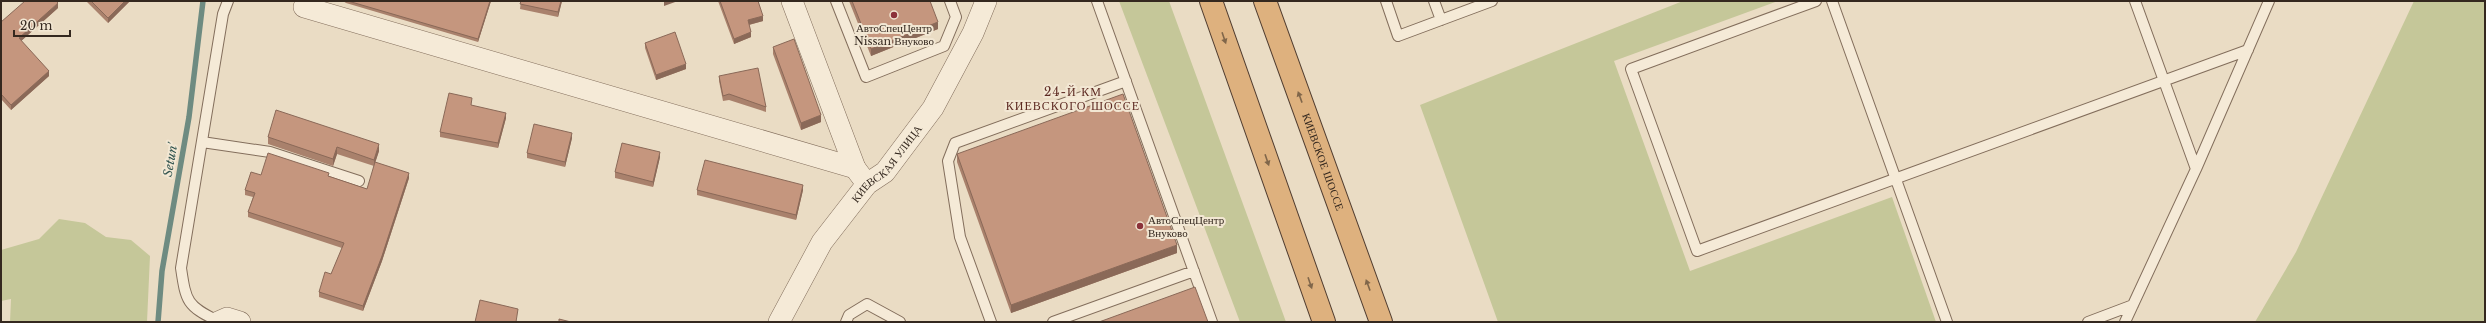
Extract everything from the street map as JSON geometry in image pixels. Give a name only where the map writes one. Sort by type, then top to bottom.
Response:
[{"type":"highway","points":[[1211,1],[1322,318]]},
{"type":"highway","name":"КИЕВСКОЕ ШОССЕ","points":[[1265,1],[1381,322]]},
{"type":"street","points":[[792,1],[855,168],[867,184]]},
{"type":"street","name":"КИЕВСКАЯ УЛИЦА","points":[[779,322],[822,242],[867,184],[885,172],[933,108],[973,33],[986,1]]},
{"type":"street","points":[[302,4],[855,168]]},
{"type":"street","points":[[218,322],[227,318],[240,322]]},
{"type":"lane","points":[[218,322],[194,309],[184,292],[181,268],[223,14],[228,1]]},
{"type":"lane","points":[[836,1],[866,77],[944,46],[956,17],[950,1]]},
{"type":"lane","points":[[1097,1],[1212,322]]},
{"type":"lane","points":[[1386,1],[1398,36],[1492,1]]},
{"type":"lane","points":[[1434,1],[1441,20]]},
{"type":"lane","points":[[1816,1],[1631,69],[1697,251],[2248,50]]},
{"type":"lane","points":[[1832,1],[1947,322]]},
{"type":"lane","points":[[2135,1],[2196,169]]},
{"type":"lane","points":[[2125,322],[2196,169],[2269,1]]},
{"type":"lane","points":[[991,322],[960,237],[948,161],[955,143],[1126,81]]},
{"type":"lane","points":[[202,142],[270,152],[359,181]]},
{"type":"lane","points":[[1054,322],[1194,271]]},
{"type":"lane","points":[[846,322],[849,315],[867,304],[900,322]]},
{"type":"lane","points":[[2088,322],[2133,305]]},
{"type":"green space","points":[[1119,1],[1169,1],[1286,322],[1240,322]]},
{"type":"green space","points":[[1683,1],[1778,1],[1614,61],[1690,271],[1892,197],[1936,322],[1498,322],[1420,105]]},
{"type":"green space","points":[[2414,1],[2485,1],[2485,322],[2255,322],[2296,252]]},
{"type":"green space","points":[[59,219],[85,223],[106,237],[131,240],[150,256],[147,322],[10,322],[11,299],[1,301],[1,250],[39,239]]},
{"type":"building","points":[[25,1],[56,1],[58,3],[19,38],[49,71],[11,105],[1,94],[1,22]]},
{"type":"building","points":[[91,1],[125,1],[108,18]]},
{"type":"building","points":[[348,1],[490,1],[478,39]]},
{"type":"building","points":[[521,1],[561,1],[558,12],[520,4]]},
{"type":"building","points":[[720,1],[758,1],[763,16],[748,20],[751,32],[734,39]]},
{"type":"building","name":"АвтоСпецЦентр Nissan Внуково","points":[[852,1],[930,1],[938,22],[871,49]]},
{"type":"building","points":[[675,32],[686,64],[656,75],[645,43]]},
{"type":"building","points":[[794,39],[821,115],[801,123],[773,47]]},
{"type":"building","points":[[758,68],[766,107],[729,94],[723,96],[719,76]]},
{"type":"building","points":[[449,93],[472,98],[471,105],[506,113],[498,143],[440,132]]},
{"type":"building","points":[[1123,94],[1177,245],[1011,305],[957,154]]},
{"type":"building","points":[[276,110],[379,144],[374,160],[337,147],[333,159],[268,137]]},
{"type":"building","points":[[534,124],[572,133],[565,162],[527,153]]},
{"type":"building","points":[[622,143],[660,152],[653,182],[615,172]]},
{"type":"building","points":[[268,153],[329,173],[328,176],[367,189],[375,162],[409,173],[382,256],[363,306],[319,292],[325,272],[331,274],[344,243],[248,212],[255,193],[245,190],[251,172],[261,175]]},
{"type":"building","points":[[705,160],[803,185],[796,215],[697,190]]},
{"type":"building","points":[[1195,287],[1208,322],[1099,322]]},
{"type":"building","points":[[480,300],[518,309],[516,322],[475,322]]},
{"type":"building","points":[[559,319],[571,322],[559,322]]},
{"type":"waterway","name":"Setun'","points":[[158,322],[162,271],[189,117],[203,1]]},
{"type":"place","name":"АвтоСпецЦентр Nissan Внуково","points":[[894,15]]},
{"type":"place","name":"АвтоСпецЦентр Внуково","points":[[1140,226]]},
{"type":"district","name":"24-Й КМ КИЕВСКОГО ШОССЕ","points":[[1073,98]]}]
